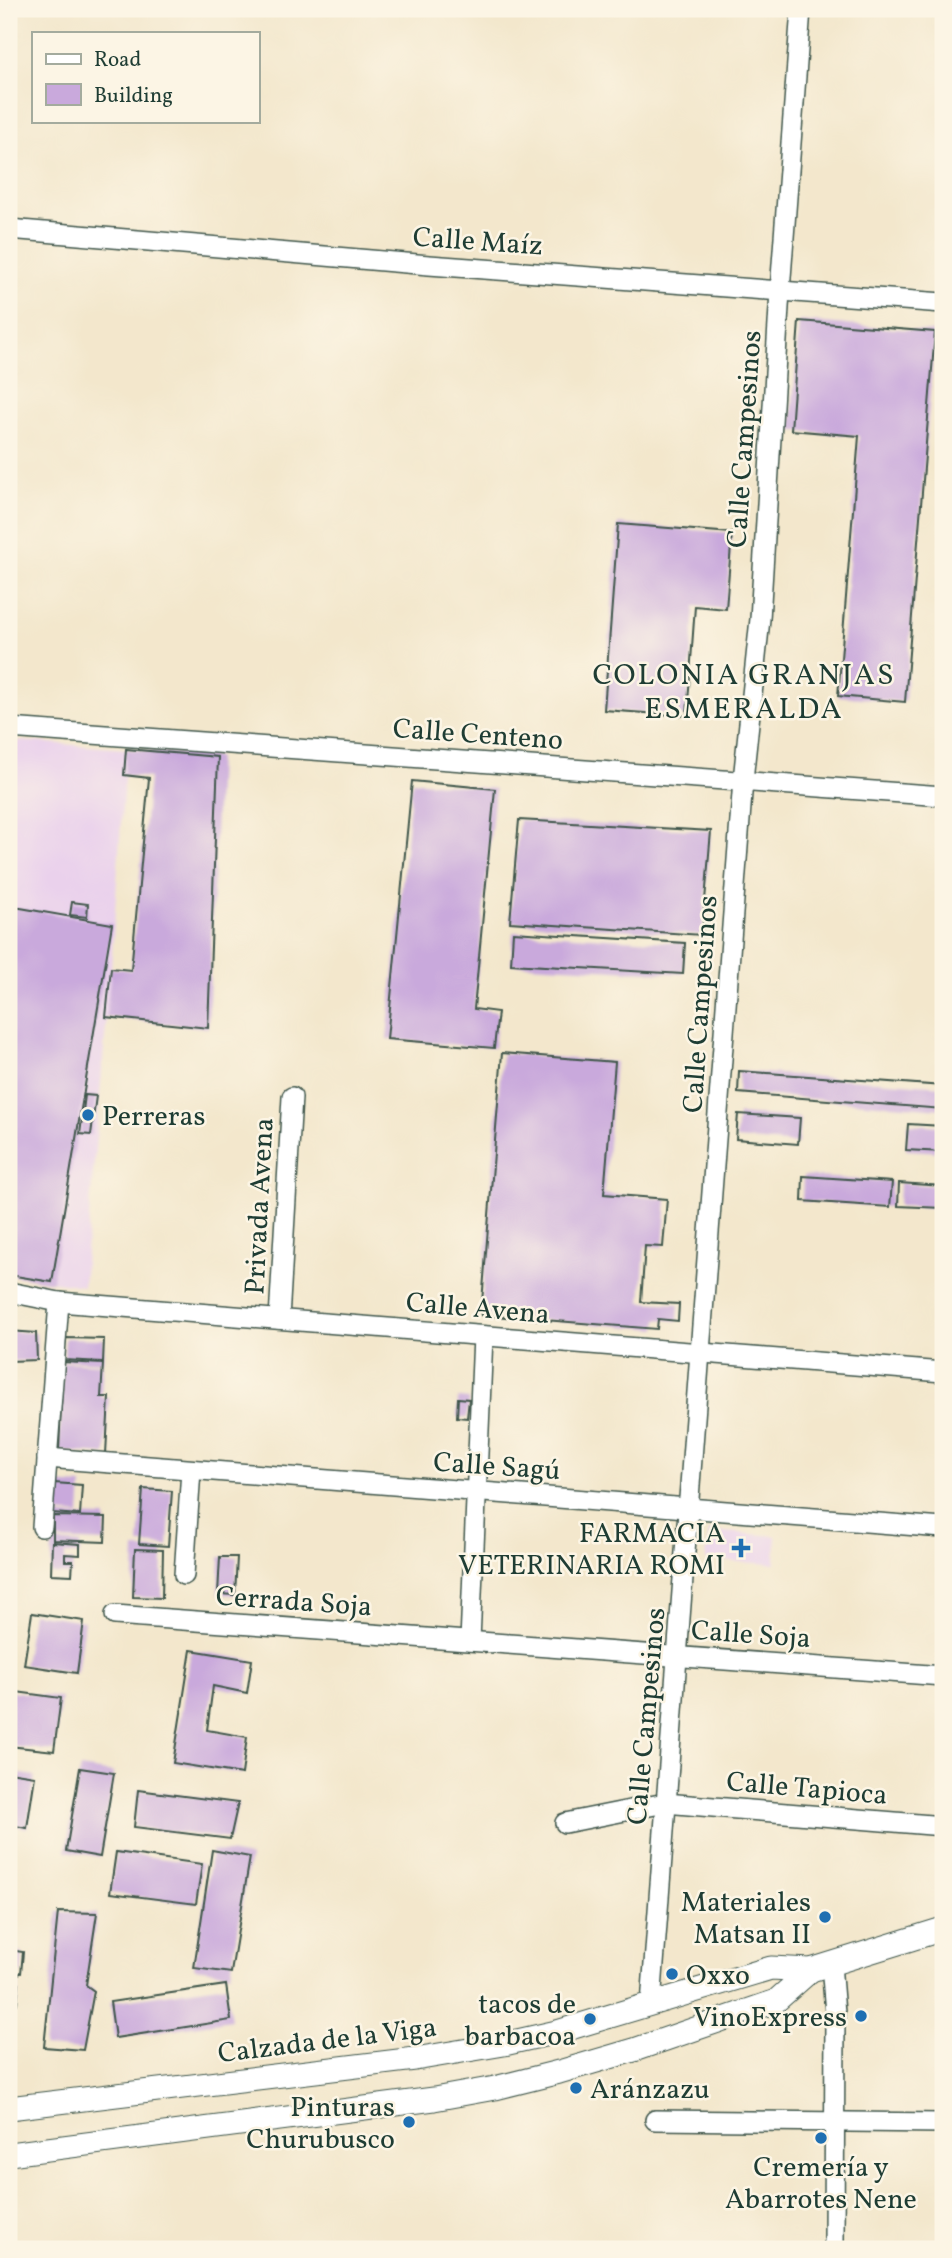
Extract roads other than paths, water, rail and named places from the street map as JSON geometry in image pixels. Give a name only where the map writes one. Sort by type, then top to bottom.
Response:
[{"type":"main road","name":"Calzada de la Viga","points":[[9,2108],[415,2059],[504,2044],[557,2032],[771,1968],[821,1967],[943,1929]]},
{"type":"main road","name":"Calzada de la Viga","points":[[9,2154],[434,2099],[495,2088],[634,2050],[776,2001],[821,1967]]},
{"type":"street","name":"Calle Campesinos","points":[[651,2004],[743,780],[760,619],[780,291],[802,9]]},
{"type":"street","name":"Calle Maíz","points":[[9,229],[429,265],[943,303]]},
{"type":"street","name":"Calle Centeno","points":[[9,728],[943,796]]},
{"type":"street","name":"Privada Avena","points":[[279,1319],[292,1097]]},
{"type":"street","name":"Calle Avena","points":[[9,1292],[59,1301],[943,1373]]},
{"type":"street","points":[[42,1527],[59,1301]]},
{"type":"street","points":[[470,1641],[483,1336]]},
{"type":"street","name":"Calle Sagú","points":[[47,1458],[943,1528]]},
{"type":"street","points":[[184,1575],[191,1470]]},
{"type":"street","name":"Cerrada Soja","points":[[115,1615],[470,1641]]},
{"type":"street","name":"Calle Soja","points":[[470,1641],[943,1676]]},
{"type":"street","name":"Calle Tapioca","points":[[565,1823],[665,1803],[943,1826]]},
{"type":"street","points":[[821,1967],[835,2013],[834,2249]]},
{"type":"street","points":[[654,2120],[943,2123]]},
{"type":"place","name":"Perreras","points":[[88,1115]]},
{"type":"place","name":"FARMACIA VETERINARIA ROMI","points":[[741,1548]]},
{"type":"place","name":"Materiales Matsan II","points":[[825,1917]]},
{"type":"place","name":"Oxxo","points":[[672,1974]]},
{"type":"place","name":"VinoExpress","points":[[861,2016]]},
{"type":"place","name":"tacos de barbacoa","points":[[590,2019]]},
{"type":"place","name":"Aránzazu","points":[[576,2088]]},
{"type":"place","name":"Pinturas Churubusco","points":[[409,2122]]},
{"type":"place","name":"Cremería y Abarrotes Nene","points":[[821,2138]]},
{"type":"district","name":"COLONIA GRANJAS ESMERALDA","points":[[744,691]]}]
